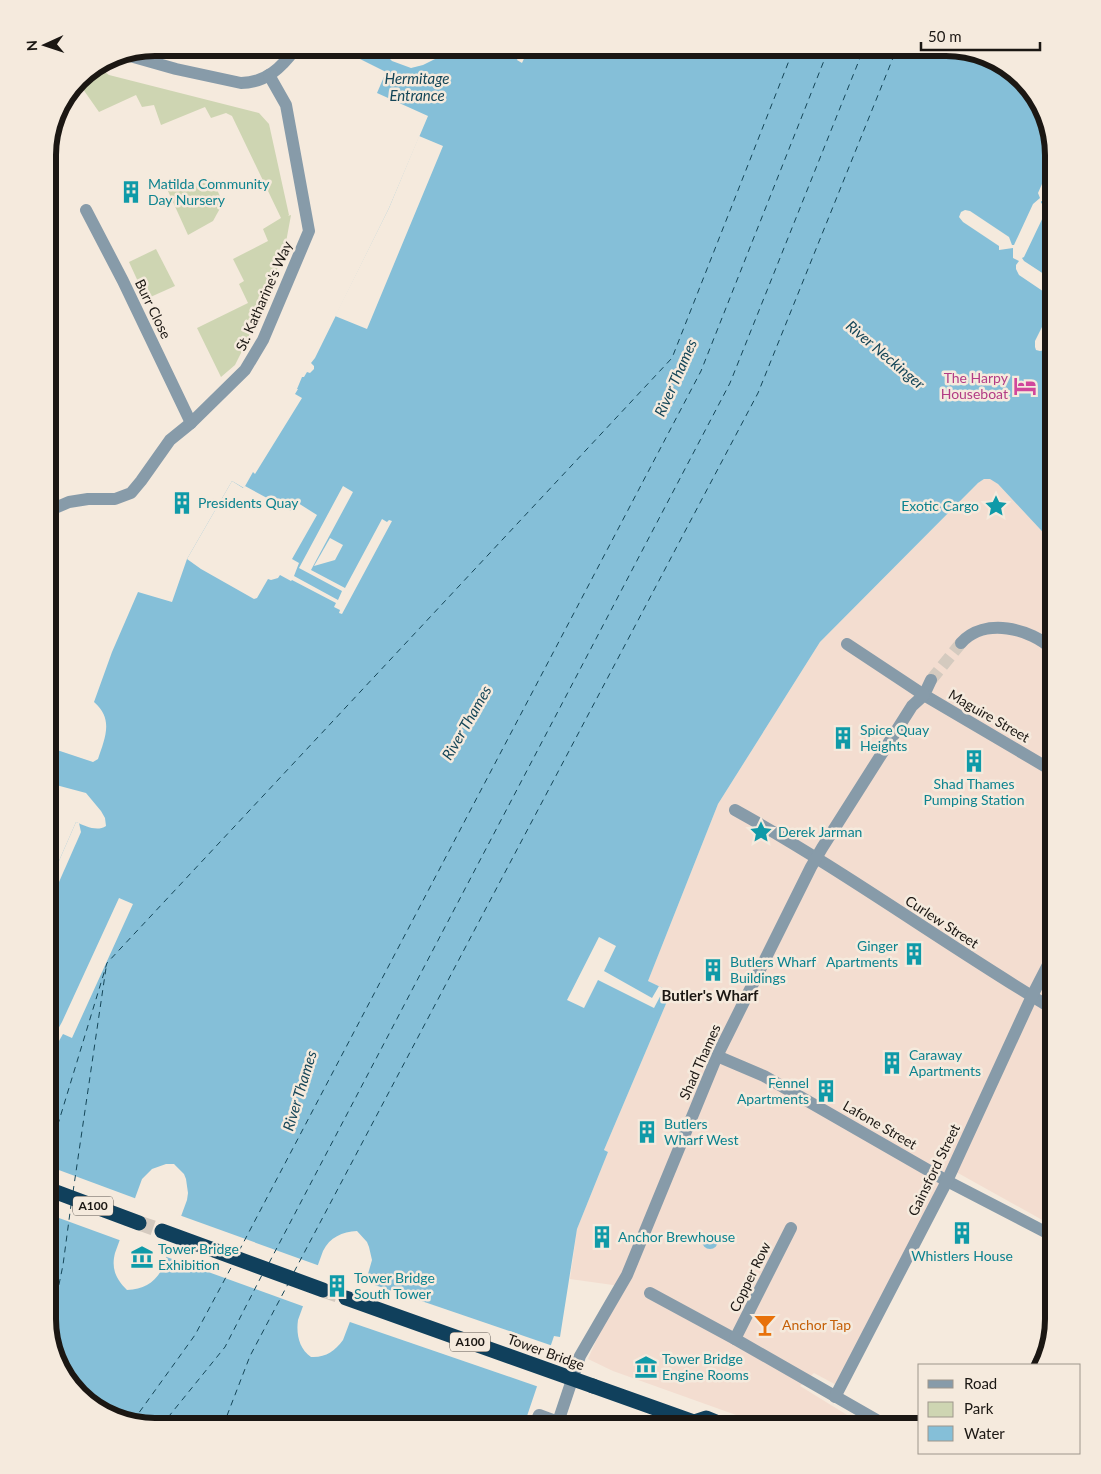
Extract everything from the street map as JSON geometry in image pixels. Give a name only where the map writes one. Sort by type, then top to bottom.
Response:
[{"type":"highway","name":"A100","points":[[56,1192],[139,1223]]},
{"type":"highway","points":[[162,1231],[323,1290]]},
{"type":"highway","name":"Tower Bridge","points":[[346,1298],[679,1418]]},
{"type":"street","points":[[137,58],[176,69],[241,83],[249,83],[269,75],[281,67],[290,56]]},
{"type":"street","name":"St. Katharine's Way","points":[[56,508],[69,502],[88,499],[115,499],[131,493],[170,440],[191,423],[245,370],[263,340],[309,231],[286,105],[269,75]]},
{"type":"street","name":"Burr Close","points":[[86,210],[123,281],[191,423]]},
{"type":"street","points":[[961,642],[966,637],[982,629],[1004,629],[1022,632],[1039,638],[1045,643]]},
{"type":"street","name":"Maguire Street","points":[[848,644],[924,696],[1045,766]]},
{"type":"street","points":[[924,696],[931,680]]},
{"type":"street","name":"Shad Thames","points":[[553,1418],[580,1356],[627,1275],[717,1056],[816,858],[912,706],[924,696]]},
{"type":"street","name":"Curlew Street","points":[[735,810],[816,858],[1045,1004]]},
{"type":"street","name":"Gainsford Street","points":[[836,1397],[947,1181],[1045,972]]},
{"type":"street","name":"Lafone Street","points":[[717,1056],[764,1076],[947,1181],[1045,1231]]},
{"type":"street","name":"Copper Row","points":[[735,1339],[791,1228]]},
{"type":"street","points":[[650,1293],[874,1418]]},
{"type":"shaded area","points":[[984,479],[991,479],[998,484],[1045,534],[1045,1222],[949,1168],[840,1387],[814,1373],[800,1386],[852,1418],[745,1418],[613,1371],[588,1359],[620,1286],[570,1279],[577,1229],[608,1152],[604,1150],[671,992],[648,981],[718,804],[820,642]]},
{"type":"green space","points":[[103,71],[109,75],[259,113],[269,124],[288,216],[291,215],[284,253],[235,365],[221,377],[197,328],[248,303],[239,284],[244,281],[233,259],[268,241],[263,229],[281,218],[232,116],[226,113],[211,118],[205,107],[161,125],[154,105],[142,107],[136,95],[99,112],[83,88]]},
{"type":"green space","points":[[195,183],[214,183],[223,203],[213,221],[188,235],[168,191]]},
{"type":"green space","points":[[156,249],[175,286],[146,299],[129,262]]},
{"type":"water","points":[[354,56],[390,56],[392,61],[411,68],[423,65],[441,56],[952,56],[978,61],[995,69],[1011,81],[1028,100],[1040,123],[1044,142],[1045,534],[998,484],[990,479],[984,479],[978,483],[820,642],[718,804],[648,981],[671,992],[604,1150],[608,1152],[577,1229],[560,1337],[554,1336],[526,1418],[142,1417],[111,1408],[81,1384],[66,1363],[57,1332],[56,868],[76,822],[87,827],[102,828],[106,826],[105,818],[101,811],[86,793],[56,785],[56,750],[93,762],[98,759],[105,736],[106,722],[100,708],[94,702],[112,652],[138,592],[172,602],[187,559],[232,481],[244,488],[253,472],[255,474],[302,398],[295,394],[302,377],[314,369],[311,363],[389,208],[428,116],[377,93],[386,72]],"holes":[[[166,1164],[174,1164],[184,1174],[188,1193],[161,1271],[147,1285],[127,1290],[115,1273],[115,1253],[142,1179],[152,1169]],[[357,1231],[367,1242],[372,1260],[343,1340],[329,1353],[311,1357],[299,1341],[298,1320],[323,1251],[329,1242],[337,1236],[346,1233]]]},
{"type":"water","points":[[707,1233],[713,1233],[718,1238],[716,1247],[707,1249],[702,1244],[702,1238]]},
{"type":"pier","points":[[519,56],[525,56],[522,63],[517,60]]},
{"type":"pier","points":[[419,136],[443,146],[367,329],[335,316],[389,208]]},
{"type":"pier","points":[[1045,177],[1045,202],[1041,201],[1041,203],[1044,205],[1045,213],[1022,258],[1045,275],[1045,293],[1019,275],[1016,265],[1019,261],[1013,258],[1013,248],[999,250],[999,246],[963,222],[959,217],[961,212],[965,210],[970,211],[1009,237],[1012,245],[1014,245],[1033,204],[1040,198],[1038,193]]},
{"type":"pier","points":[[1045,321],[1045,350],[1036,350],[1035,341]]},
{"type":"pier","points":[[232,481],[293,512],[298,503],[317,515],[292,559],[299,563],[294,576],[338,600],[342,591],[299,568],[343,486],[353,492],[311,570],[345,588],[382,519],[387,522],[389,520],[392,521],[342,614],[339,613],[340,610],[334,607],[336,603],[280,575],[278,578],[268,579],[257,598],[254,599],[187,559]]},
{"type":"pier","points":[[330,538],[343,545],[335,560],[314,566]]},
{"type":"pier","points":[[76,822],[79,823],[81,832],[56,889],[56,868]]},
{"type":"pier","points":[[119,898],[133,904],[72,1038],[63,1034],[56,1046],[56,1033]]},
{"type":"pier","points":[[599,937],[616,946],[604,971],[652,998],[659,986],[664,989],[654,1008],[598,980],[584,1008],[567,1000]]},
{"type":"pier","points":[[56,1169],[137,1199],[122,1241],[56,1217]]},
{"type":"pier","points":[[179,1215],[320,1266],[305,1307],[164,1256]]},
{"type":"pier","points":[[363,1281],[553,1346],[539,1387],[347,1321]]},
{"type":"ferry route","points":[[56,1131],[107,963],[672,358],[791,56]]},
{"type":"ferry route","points":[[239,1251],[701,371],[826,56]]},
{"type":"ferry route","points":[[269,1263],[730,383],[861,56]]},
{"type":"ferry route","points":[[294,1272],[758,393],[894,56]]},
{"type":"ferry route","points":[[73,1192],[106,968]]},
{"type":"ferry route","points":[[56,1299],[63,1265],[71,1205]]},
{"type":"ferry route","points":[[137,1416],[195,1335],[233,1264]]},
{"type":"ferry route","points":[[167,1418],[225,1347],[262,1275]]},
{"type":"ferry route","points":[[226,1418],[250,1356],[288,1284]]},
{"type":"tunnel","points":[[931,680],[961,643]]},
{"type":"tunnel","points":[[139,1223],[162,1231]]},
{"type":"tunnel","points":[[323,1290],[346,1298]]},
{"type":"place","name":"Matilda Community Day Nursery","points":[[131,192]]},
{"type":"place","name":"The Harpy Houseboat","points":[[1025,386]]},
{"type":"place","name":"Presidents Quay","points":[[182,503]]},
{"type":"place","name":"Exotic Cargo","points":[[996,506]]},
{"type":"place","name":"Spice Quay Heights","points":[[843,738]]},
{"type":"place","name":"Shad Thames Pumping Station","points":[[974,761]]},
{"type":"place","name":"Derek Jarman","points":[[761,832]]},
{"type":"place","name":"Ginger Apartments","points":[[914,954]]},
{"type":"place","name":"Butlers Wharf Buildings","points":[[713,970]]},
{"type":"place","name":"Caraway Apartments","points":[[892,1063]]},
{"type":"place","name":"Fennel Apartments","points":[[826,1091]]},
{"type":"place","name":"Butlers Wharf West","points":[[647,1132]]},
{"type":"place","name":"Whistlers House","points":[[962,1233]]},
{"type":"place","name":"Anchor Brewhouse","points":[[602,1237]]},
{"type":"place","name":"Tower Bridge Exhibition","points":[[142,1257]]},
{"type":"place","name":"Tower Bridge South Tower","points":[[337,1286]]},
{"type":"place","name":"Anchor Tap","points":[[765,1325]]},
{"type":"place","name":"Tower Bridge Engine Rooms","points":[[646,1367]]},
{"type":"district","name":"Butler's Wharf","points":[[710,996]]},
{"type":"water label","name":"Hermitage Entrance","points":[[417,88]]},
{"type":"water label","name":"River Neckinger","points":[[885,355]]},
{"type":"water label","name":"River Thames","points":[[676,378]]},
{"type":"water label","name":"River Thames","points":[[467,723]]},
{"type":"water label","name":"River Thames","points":[[300,1091]]}]
